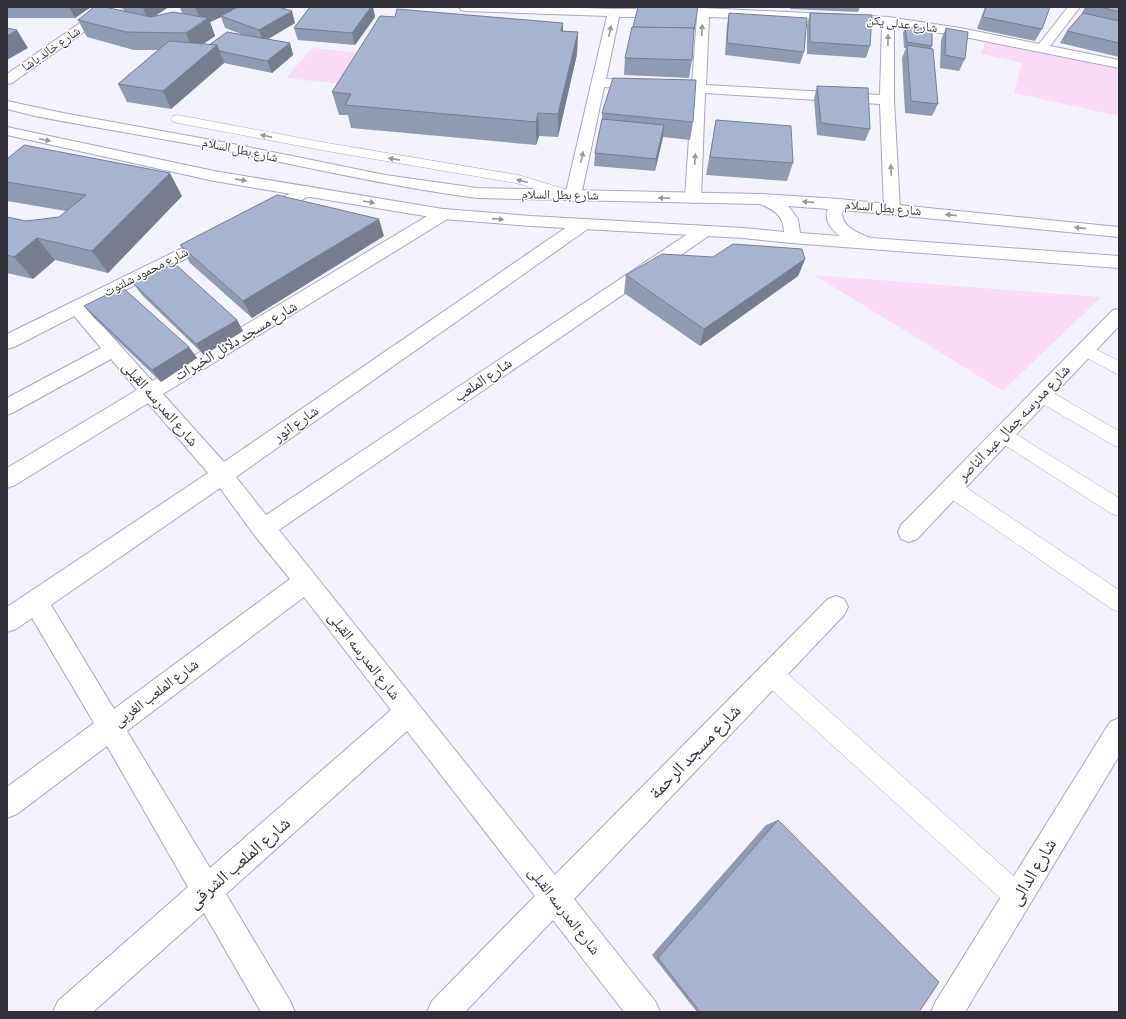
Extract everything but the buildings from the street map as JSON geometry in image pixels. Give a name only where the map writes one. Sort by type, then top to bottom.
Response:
[{"type":"street","name":"شارع خالد باشا","points":[[7,80],[91,21],[116,7]]},
{"type":"street","name":"شارع عدلى يكن","points":[[465,7],[614,13],[657,10],[888,21],[928,26],[1043,47],[1119,64]]},
{"type":"street","points":[[863,7],[868,20]]},
{"type":"street","points":[[1043,47],[1074,7]]},
{"type":"street","points":[[693,198],[703,12]]},
{"type":"street","points":[[573,196],[614,13]]},
{"type":"street","points":[[926,13],[928,26]]},
{"type":"street","points":[[888,21],[887,100],[892,209]]},
{"type":"street","points":[[598,83],[887,100]]},
{"type":"street","name":"شارع بطل السلام","points":[[7,105],[193,151],[234,149],[349,173],[439,189],[477,193],[573,196],[761,199],[839,204],[1119,232]]},
{"type":"street","name":"شارع بطل السلام","points":[[7,131],[172,167],[216,166],[307,191],[443,214],[531,222],[704,231],[1119,262]]},
{"type":"street","points":[[216,166],[234,149]]},
{"type":"street","points":[[172,167],[193,151]]},
{"type":"street","points":[[251,219],[307,191]]},
{"type":"street","points":[[761,199],[774,204],[784,211],[791,220],[794,229],[791,238]]},
{"type":"street","points":[[839,204],[834,212],[837,222],[845,232],[858,240],[874,244]]},
{"type":"street","name":"شارع مسجد دلائل الخيرات","points":[[7,479],[443,214]]},
{"type":"street","name":"شارع انور","points":[[7,621],[222,475],[583,224]]},
{"type":"street","name":"شارع الملعب","points":[[263,529],[704,231]]},
{"type":"street","name":"شارع محمود شلتوت","points":[[7,342],[223,233]]},
{"type":"street","name":"شارع المدرسه القبلى","points":[[76,307],[222,475],[644,1012]]},
{"type":"street","name":"شارع مدرسه جمال عبد الناصر","points":[[909,532],[1119,315]]},
{"type":"street","points":[[7,407],[112,350]]},
{"type":"street","name":"شارع الملعب الغربى","points":[[7,804],[305,582]]},
{"type":"street","points":[[36,602],[279,1012]]},
{"type":"street","name":"شارع مسجد الرحمة","points":[[443,1012],[836,607]]},
{"type":"street","name":"شارع الملعب الشرقى","points":[[69,1012],[408,713]]},
{"type":"street","name":"شارع الدالى","points":[[947,1012],[1119,731]]},
{"type":"lane","points":[[177,118],[518,179],[573,196]]},
{"type":"lane","points":[[1085,350],[1119,368]]},
{"type":"lane","points":[[1042,395],[1119,440]]},
{"type":"lane","points":[[1003,435],[1119,508]]},
{"type":"lane","points":[[951,488],[1119,602]]},
{"type":"lane","points":[[771,674],[1018,897]]},
{"type":"shaded area","points":[[985,41],[1119,69],[1119,116],[1014,93],[1022,63],[981,54]]},
{"type":"shaded area","points":[[312,48],[361,53],[341,84],[286,78]]},
{"type":"shaded area","points":[[814,275],[1101,297],[1003,391]]}]
